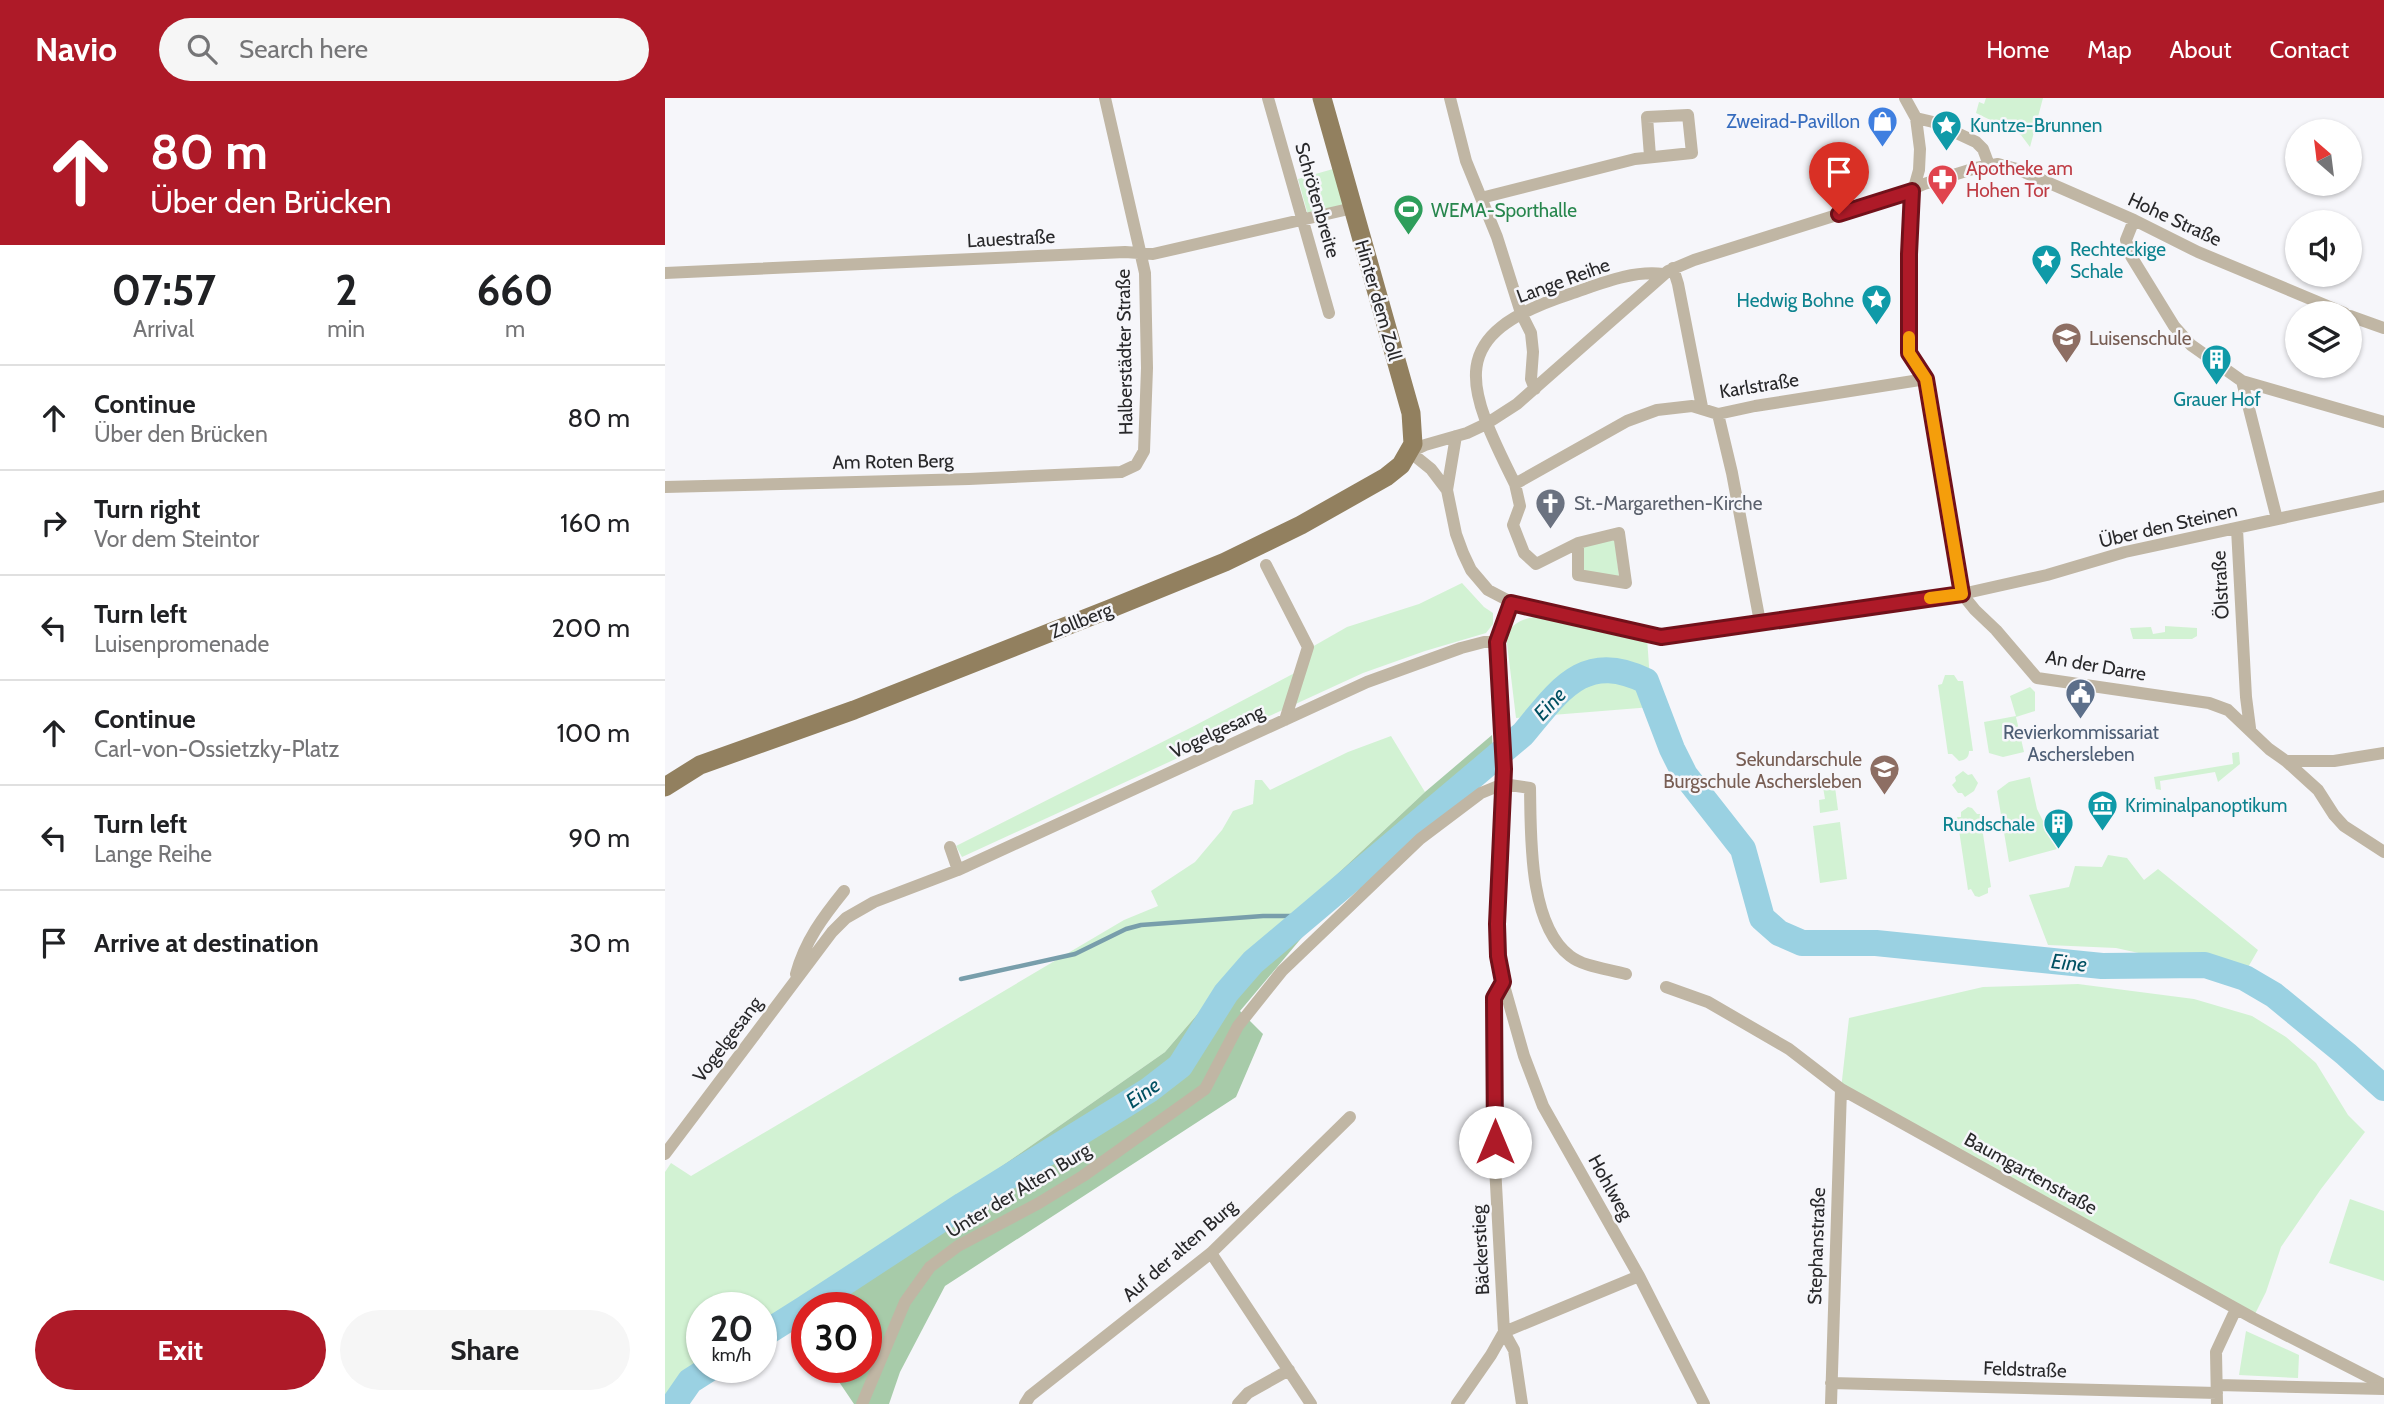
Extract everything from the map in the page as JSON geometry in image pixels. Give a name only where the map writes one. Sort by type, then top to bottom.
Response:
[{"type":"main road","name":"Hinter dem Zoll","points":[[1322,98],[1411,413],[1414,436],[1410,452]]},
{"type":"main road","name":"Zollberg","points":[[665,787],[688,771],[732,753],[866,705],[1225,562],[1301,525],[1374,484],[1401,465],[1410,452]]},
{"type":"street","name":"Halberstädter Straße","points":[[1105,98],[1145,273],[1147,368],[1144,451],[1136,466],[1121,472]]},
{"type":"street","name":"Schrötenbreite","points":[[1268,98],[1329,313]]},
{"type":"street","points":[[1450,98],[1467,161],[1497,237],[1521,313],[1531,333],[1531,379],[1535,389]]},
{"type":"street","points":[[1905,98],[1916,118],[1919,133],[1919,170],[1912,191],[1909,254],[1909,353],[1926,379],[1962,594]]},
{"type":"street","points":[[1481,198],[1650,156],[1692,153],[1688,115],[1647,117],[1650,156]]},
{"type":"street","points":[[1916,118],[1933,122],[1976,142],[1983,149],[1989,165]]},
{"type":"street","name":"Lange Reihe","points":[[1486,424],[1476,394],[1477,360],[1485,343],[1521,313],[1609,282],[1646,272],[1668,271],[1912,191],[1936,180],[1989,165]]},
{"type":"street","name":"Hohe Straße","points":[[1989,165],[2006,165],[2017,169],[2134,220],[2198,252],[2315,301]]},
{"type":"street","name":"Lauestraße","points":[[665,273],[1125,252],[1153,254],[1353,208]]},
{"type":"street","points":[[2134,220],[2127,234],[2127,248],[2174,326],[2198,350],[2242,381],[2384,422]]},
{"type":"street","points":[[1668,271],[1678,284],[1702,407]]},
{"type":"street","name":"Lange Reihe","points":[[1410,452],[1486,424],[1535,389],[1668,271]]},
{"type":"street","points":[[2362,320],[2384,328]]},
{"type":"street","name":"Karlstraße","points":[[1515,484],[1627,421],[1668,408],[1702,407],[1718,414],[1926,379]]},
{"type":"street","points":[[2242,381],[2277,519]]},
{"type":"street","points":[[1718,414],[1733,473],[1760,622]]},
{"type":"street","points":[[1486,424],[1515,484],[1520,506],[1513,525],[1524,553],[1536,564],[1578,543],[1619,533],[1626,583],[1578,575],[1578,543]]},
{"type":"street","points":[[1456,436],[1447,490],[1456,534],[1471,570],[1488,590],[1511,603],[1497,642]]},
{"type":"street","points":[[1410,452],[1431,469],[1447,490]]},
{"type":"street","name":"Am Roten Berg","points":[[665,487],[1121,472]]},
{"type":"street","name":"Über den Steinen","points":[[1511,603],[1661,637],[1962,594],[2047,575],[2125,552],[2384,496]]},
{"type":"street","name":"Ölstraße","points":[[2237,529],[2250,728]]},
{"type":"street","points":[[1266,565],[1308,647],[1285,720]]},
{"type":"street","name":"An der Darre","points":[[1962,594],[2037,678],[2209,702],[2228,710],[2318,790],[2333,815],[2344,826],[2384,852]]},
{"type":"street","name":"Vogelgesang","points":[[665,1154],[832,932],[858,911],[874,902],[958,870],[1367,682],[1461,648],[1484,642],[1497,642]]},
{"type":"street","name":"Bäckerstieg","points":[[1497,642],[1504,769],[1498,956],[1503,982],[1494,998],[1495,1166],[1504,1332],[1514,1350],[1522,1404]]},
{"type":"street","points":[[2286,761],[2334,761],[2384,752]]},
{"type":"street","points":[[1503,784],[1530,788],[1532,848],[1538,894],[1546,923],[1559,946],[1572,958],[1626,974]]},
{"type":"street","name":"Unter der Alten Burg","points":[[862,1404],[905,1302],[930,1267],[958,1246],[1083,1176],[1205,1089],[1238,1026],[1282,971],[1420,838],[1481,793],[1503,784]]},
{"type":"street","points":[[950,847],[958,870]]},
{"type":"street","name":"Vogelgesang","points":[[794,981],[802,954],[815,927],[844,891]]},
{"type":"street","name":"Hohlweg","points":[[1503,982],[1524,1056],[1543,1107],[1639,1276],[1705,1404]]},
{"type":"street","name":"Baumgartenstraße","points":[[1666,987],[1708,1002],[1789,1049],[1841,1089],[2237,1309],[2382,1383]]},
{"type":"street","name":"Stephanstraße","points":[[1831,1404],[1841,1089]]},
{"type":"street","name":"Auf der alten Burg","points":[[1025,1404],[1030,1396],[1211,1252],[1350,1116]]},
{"type":"street","points":[[1211,1252],[1311,1404]]},
{"type":"street","points":[[1457,1404],[1504,1332],[1639,1276]]},
{"type":"street","points":[[2217,1394],[2216,1352],[2237,1309]]},
{"type":"street","points":[[1238,1404],[1248,1394],[1289,1370]]},
{"type":"street","name":"Feldstraße","points":[[1831,1383],[2217,1394],[2382,1383]]},
{"type":"green space","points":[[1986,98],[2043,98],[2030,147],[2021,135],[1976,113],[1979,102],[1984,104]]},
{"type":"green space","points":[[1333,169],[1344,205],[1308,215],[1298,179]]},
{"type":"green space","points":[[1615,540],[1619,577],[1581,571],[1583,546]]},
{"type":"green space","points":[[1462,583],[1493,613],[1493,624],[1486,633],[1363,673],[962,857],[956,846],[1306,667],[1312,647],[1347,627],[1419,604]]},
{"type":"green space","points":[[1536,617],[1647,638],[1652,707],[1516,718],[1506,635],[1518,622]]},
{"type":"green space","points":[[2165,626],[2197,628],[2197,636],[2192,639],[2133,639],[2130,628],[2151,627],[2153,634],[2165,632]]},
{"type":"green space","points":[[1945,675],[1954,675],[1958,681],[1963,681],[1973,751],[1969,751],[1966,758],[1959,761],[1952,754],[1948,754],[1938,685],[1942,684]]},
{"type":"green space","points":[[2030,687],[2035,692],[2035,711],[2016,717],[2024,752],[2003,757],[1989,753],[1984,722],[2016,716],[2010,696]]},
{"type":"green space","points":[[1492,735],[1494,770],[1412,835],[1304,935],[1240,1011],[1263,1034],[1236,1097],[945,1286],[900,1372],[889,1404],[854,1404],[840,1383],[882,1383],[882,1292],[812,1292],[962,1194],[1165,1052],[1238,967],[1425,792]]},
{"type":"green space","points":[[1391,736],[1425,792],[1238,967],[1165,1052],[962,1194],[812,1292],[791,1292],[791,1307],[777,1316],[777,1292],[686,1292],[686,1378],[665,1397],[665,1172],[671,1163],[691,1176],[1124,920],[1158,906],[1151,891],[1195,862],[1222,830],[1233,811],[1253,804],[1255,780],[1262,780],[1270,790],[1348,752]]},
{"type":"green space","points":[[2239,752],[2240,764],[2218,782],[2215,772],[2160,781],[2161,790],[2156,789],[2154,777],[2233,764],[2232,753]]},
{"type":"green space","points":[[1963,771],[1968,775],[1972,774],[1978,783],[1974,791],[1965,797],[1952,785],[1956,781],[1955,777]]},
{"type":"green space","points":[[2030,777],[2037,809],[2057,849],[2009,862],[1997,791],[2009,782]]},
{"type":"green space","points":[[1834,779],[1838,810],[1820,813],[1819,800],[1825,799],[1822,781]]},
{"type":"green space","points":[[1968,807],[1980,814],[1991,887],[1988,888],[1988,893],[1979,897],[1975,896],[1971,889],[1968,890],[1957,817],[1961,817],[1961,812]]},
{"type":"green space","points":[[1840,822],[1847,879],[1820,883],[1813,826]]},
{"type":"green space","points":[[2108,855],[2127,858],[2144,880],[2158,869],[2258,950],[2243,976],[2116,948],[2048,945],[2029,895],[2069,887],[2075,866],[2102,867]]},
{"type":"green space","points":[[2078,984],[2194,999],[2252,1016],[2286,1037],[2316,1063],[2348,1115],[2365,1132],[2281,1247],[2266,1292],[2253,1318],[1841,1089],[1849,1018],[1983,987]]},
{"type":"green space","points":[[2350,1199],[2384,1211],[2384,1281],[2329,1263]]},
{"type":"green space","points":[[791,1307],[791,1317],[777,1326],[777,1316]]},
{"type":"green space","points":[[2246,1331],[2299,1355],[2298,1378],[2239,1375]]},
{"type":"green space","points":[[685,1378],[686,1383],[689,1383],[674,1404],[665,1404],[669,1392]]},
{"type":"waterway","name":"Eine","points":[[830,1292],[963,1205],[1149,1090],[1180,1066],[1226,993],[1253,962],[1523,734],[1561,690],[1589,673],[1606,670],[1646,681],[1685,775],[1743,849],[1762,918],[1779,933],[1802,943],[1876,943],[2102,966],[2205,965],[2245,978],[2274,995],[2384,1088]]},
{"type":"waterway","points":[[961,979],[1075,954],[1126,929],[1141,925],[1263,916],[1308,916]]},
{"type":"waterway","name":"Eine","points":[[777,1326],[791,1317]]},
{"type":"waterway","name":"Eine","points":[[674,1404],[689,1383]]},
{"type":"slow traffic","points":[[1909,337],[1909,353],[1926,379],[1962,594],[1930,598]]},
{"type":"place","name":"Zweirad-Pavillon","points":[[1883,148]]},
{"type":"place","name":"Kuntze-Brunnen","points":[[1947,152]]},
{"type":"place","name":"Apotheke am Hohen Tor","points":[[1943,206]]},
{"type":"place","name":"WEMA-Sporthalle","points":[[1408,237]]},
{"type":"place","name":"Rechteckige Schale","points":[[2047,287]]},
{"type":"place","name":"Hedwig Bohne","points":[[1877,327]]},
{"type":"place","name":"Luisenschule","points":[[2066,365]]},
{"type":"place","name":"Grauer Hof","points":[[2217,387]]},
{"type":"place","name":"St.-Margarethen-Kirche","points":[[1551,530]]},
{"type":"place","name":"Revierkommissariat Aschersleben","points":[[2081,720]]},
{"type":"place","name":"Sekundarschule Burgschule Aschersleben","points":[[1885,797]]},
{"type":"place","name":"Kriminalpanoptikum","points":[[2102,832]]},
{"type":"place","name":"Rundschale","points":[[2058,851]]},
{"type":"route","points":[[1495,1142],[1494,998],[1503,982],[1498,956],[1497,924],[1504,769],[1497,642],[1511,603],[1661,637],[1962,594],[1926,379],[1909,353],[1912,191],[1839,214]]}]
